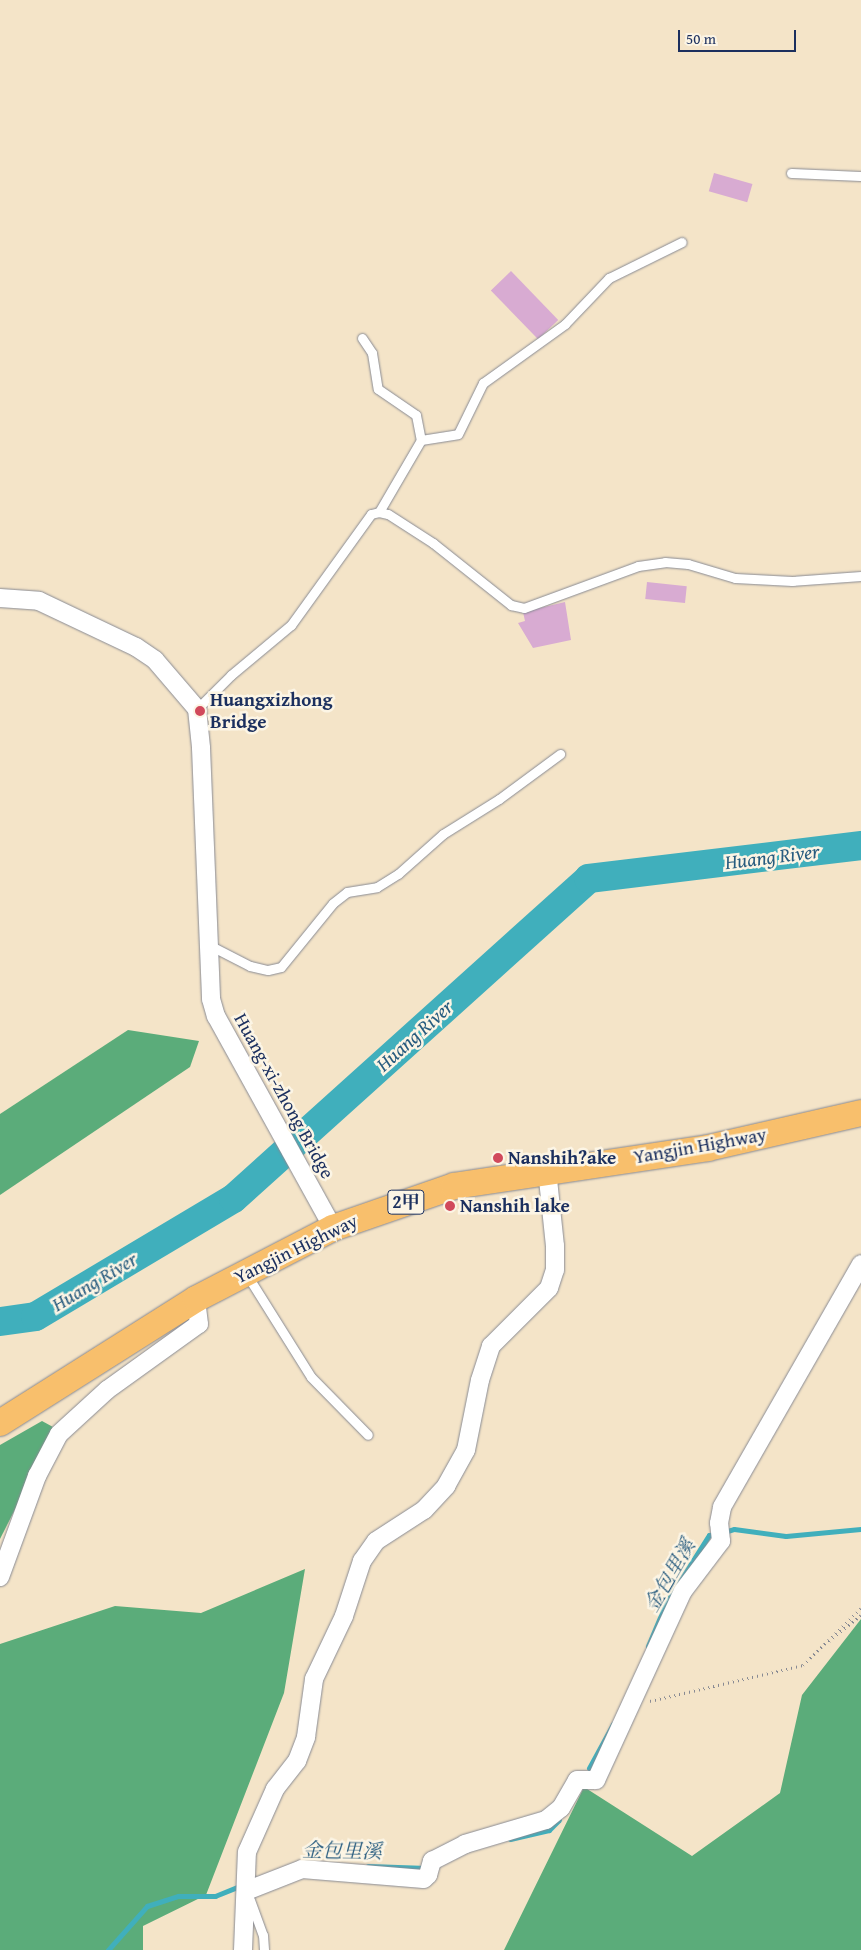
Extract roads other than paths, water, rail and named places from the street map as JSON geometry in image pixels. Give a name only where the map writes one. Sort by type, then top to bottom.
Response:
[{"type":"main road","name":"Yangjin Highway","points":[[0,1422],[196,1299],[333,1228],[454,1186],[547,1170],[708,1148],[861,1113]]},
{"type":"street","points":[[0,598],[39,601],[136,646],[154,660],[197,709]]},
{"type":"street","name":"Huang-xi-zhong Bridge","points":[[197,709],[201,748],[211,999],[216,1016],[314,1197],[333,1228]]},
{"type":"street","points":[[243,1950],[247,1852],[275,1789],[296,1761],[306,1737],[314,1679],[344,1616],[362,1562],[376,1541],[424,1510],[446,1486],[466,1450],[480,1380],[491,1346],[549,1288],[555,1262],[547,1170]]},
{"type":"street","points":[[246,1891],[302,1870],[424,1879],[430,1868],[465,1844],[546,1820],[561,1808],[577,1780],[596,1780],[639,1704],[683,1591],[721,1541],[719,1523],[722,1508],[861,1264]]},
{"type":"street","points":[[0,1577],[37,1476],[59,1434],[107,1390],[199,1324],[196,1299]]},
{"type":"lane","points":[[791,173],[861,176]]},
{"type":"lane","points":[[421,440],[458,434],[483,383],[564,324],[609,278],[682,242]]},
{"type":"lane","points":[[362,338],[372,354],[378,389],[416,415],[421,440],[379,512]]},
{"type":"lane","points":[[197,709],[237,669],[291,625],[371,514],[379,512],[388,514],[433,543],[511,605],[524,608],[638,566],[665,562],[688,564],[734,578],[792,581],[861,576]]},
{"type":"lane","points":[[209,945],[250,966],[268,970],[281,967],[333,902],[347,892],[377,887],[398,874],[443,834],[499,800],[560,754]]},
{"type":"lane","points":[[246,1273],[311,1377],[368,1435]]},
{"type":"lane","points":[[246,1891],[262,1936],[264,1950]]},
{"type":"waterway","name":"Huang River","points":[[0,1321],[35,1316],[233,1198],[588,878],[861,845]]},
{"type":"waterway","name":"金包里溪","points":[[724,1532],[734,1529],[786,1536],[861,1529]]},
{"type":"waterway","name":"金包里溪","points":[[648,1646],[666,1603],[709,1535],[716,1534]]},
{"type":"waterway","name":"金包里溪","points":[[589,1768],[613,1724]]},
{"type":"waterway","name":"金包里溪","points":[[510,1839],[549,1830],[559,1820]]},
{"type":"waterway","name":"金包里溪","points":[[368,1866],[427,1868]]},
{"type":"waterway","name":"金包里溪","points":[[108,1950],[147,1906],[178,1896],[215,1896],[242,1885]]},
{"type":"place","name":"Huangxizhong Bridge","points":[[200,711]]},
{"type":"place","name":"Nanshih?ake","points":[[498,1158]]},
{"type":"place","name":"Nanshih lake","points":[[450,1206]]}]
